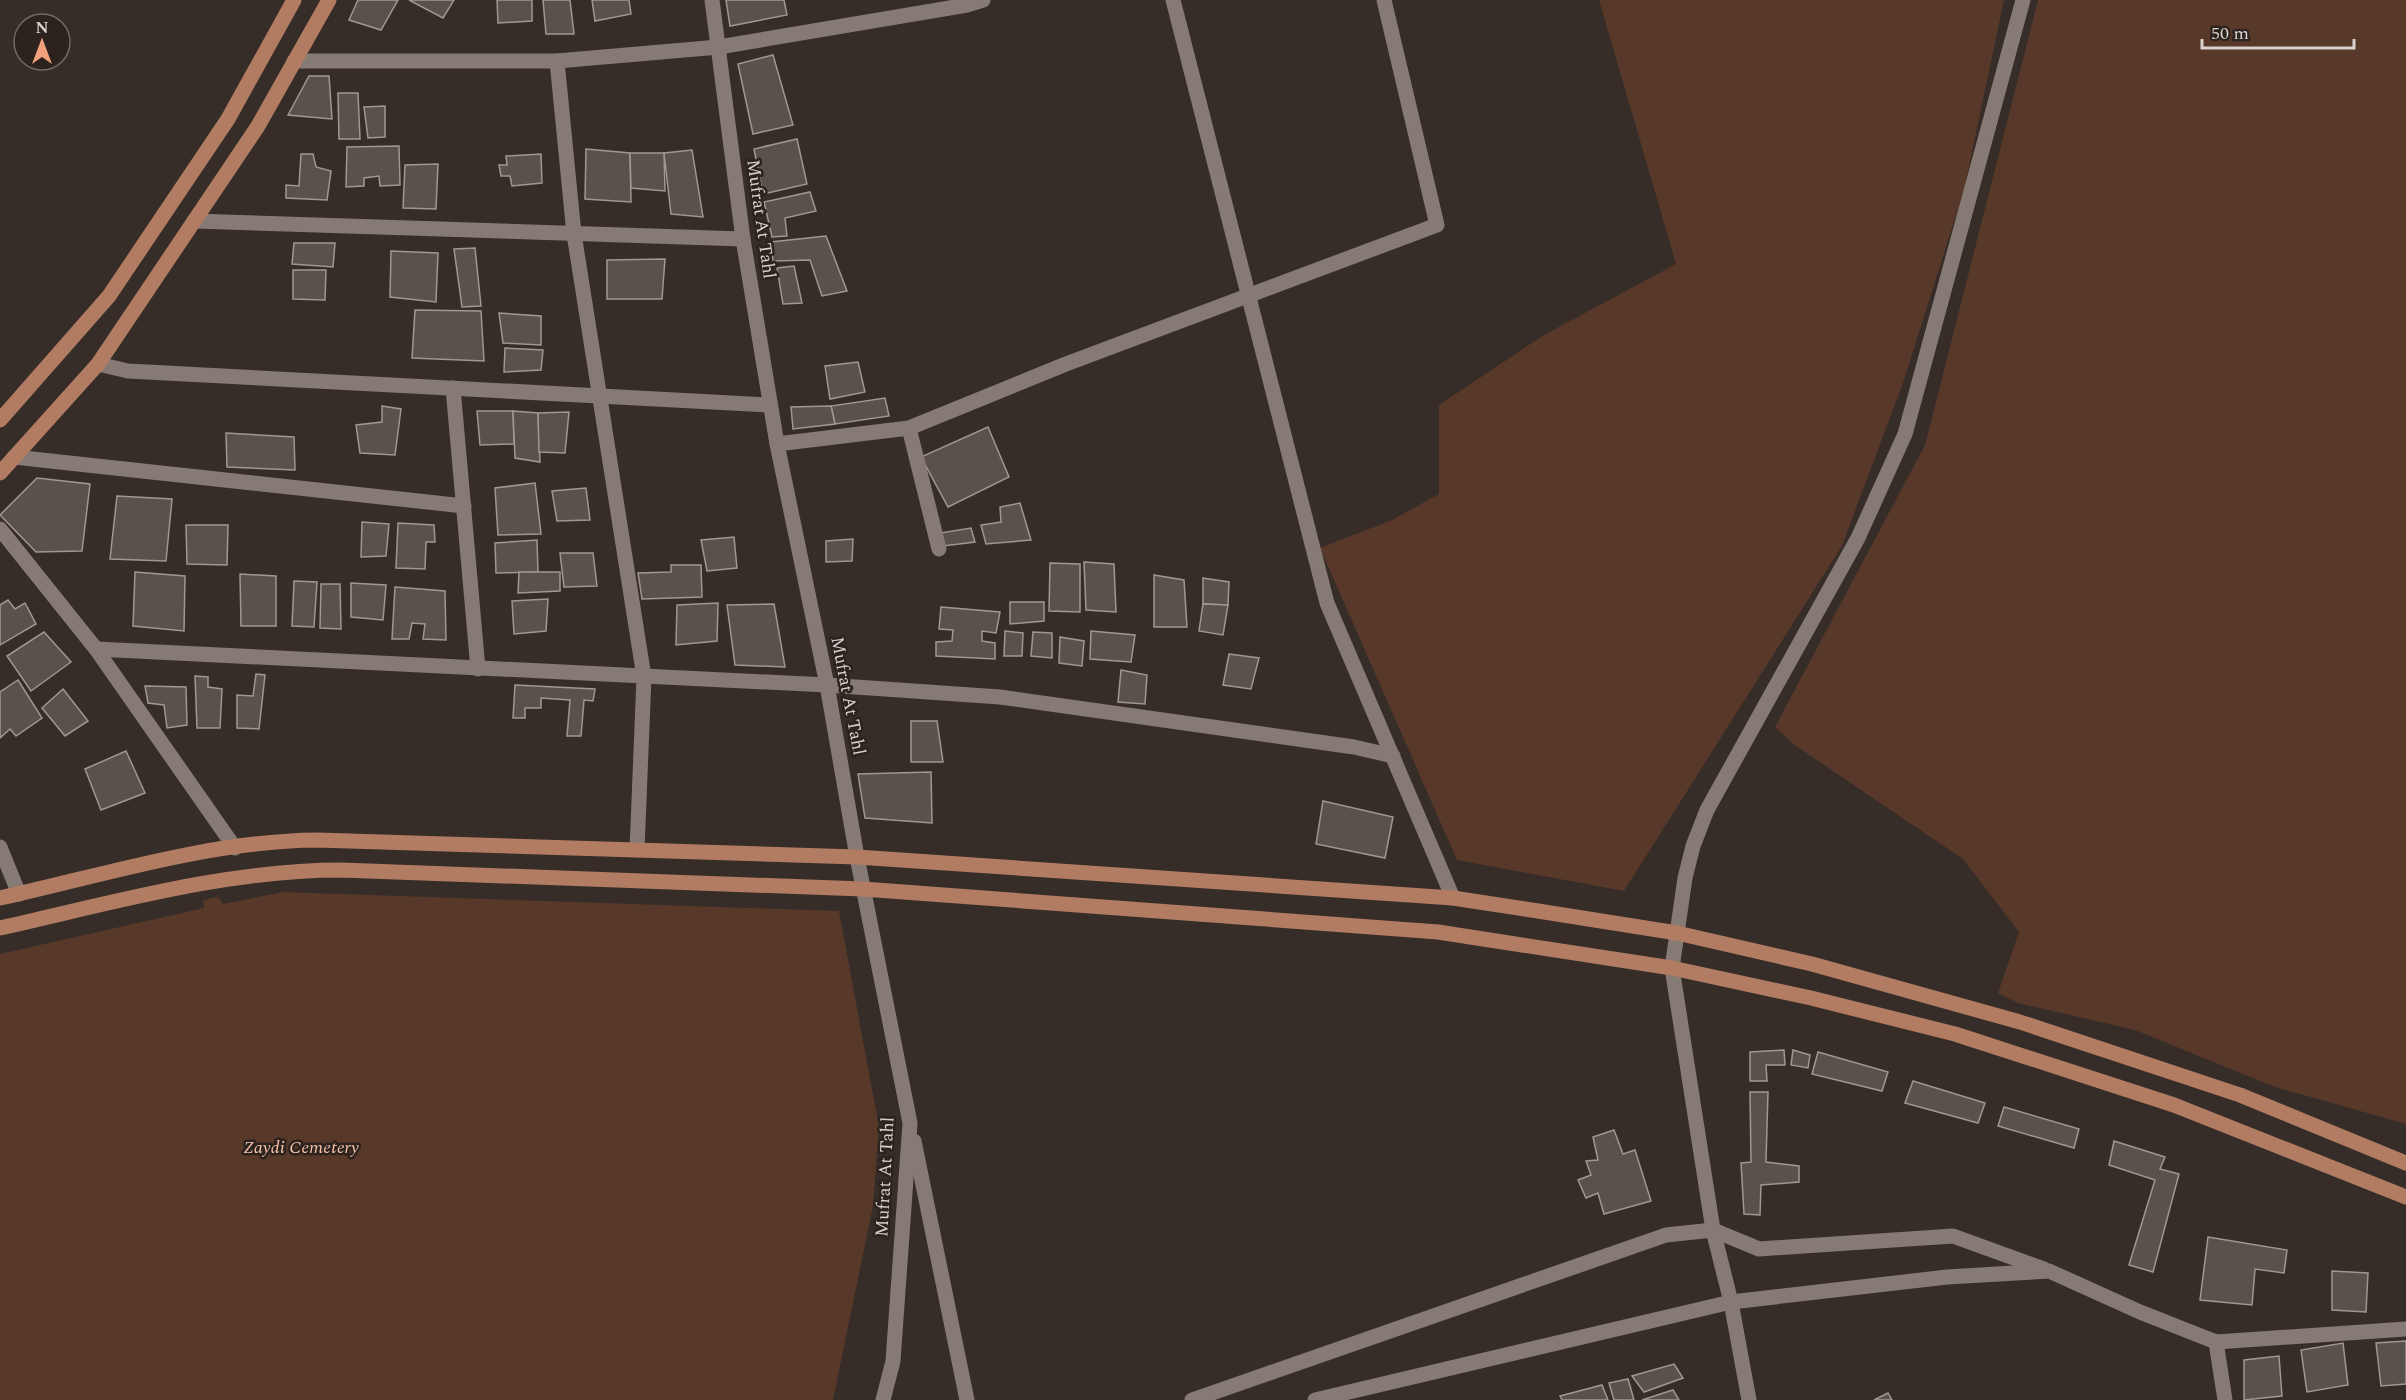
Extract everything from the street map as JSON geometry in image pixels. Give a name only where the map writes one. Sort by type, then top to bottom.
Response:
[{"type":"main road","points":[[0,420],[109,296],[228,119],[294,0]]},
{"type":"main road","points":[[0,473],[98,364],[258,126],[329,0]]},
{"type":"main road","points":[[0,898],[235,848],[317,840],[857,857],[1453,898],[1677,933],[1812,964],[2019,1022],[2200,1081],[2406,1162]]},
{"type":"main road","points":[[0,928],[199,885],[288,871],[353,870],[863,889],[1438,932],[1672,968],[1811,998],[1955,1034],[2174,1105],[2406,1197]]},
{"type":"street","name":"Mufrat At Tahl","points":[[712,0],[743,239],[770,405],[827,685],[863,889],[910,1123],[893,1361],[883,1400]]},
{"type":"street","points":[[294,61],[557,61],[719,47],[967,5],[983,0]]},
{"type":"street","points":[[1173,0],[1327,603],[1453,898]]},
{"type":"street","points":[[777,444],[909,428],[1066,364],[1437,225],[1384,0]]},
{"type":"street","points":[[1749,1400],[1731,1302],[1713,1230],[1672,968],[1693,846],[1707,810],[1858,538],[1905,434],[2023,0]]},
{"type":"street","points":[[557,61],[574,234],[644,677],[637,850]]},
{"type":"street","points":[[195,221],[743,239]]},
{"type":"street","points":[[98,364],[128,371],[770,405]]},
{"type":"street","points":[[453,388],[478,669]]},
{"type":"street","points":[[909,428],[939,549]]},
{"type":"street","points":[[14,457],[464,506]]},
{"type":"street","points":[[0,529],[96,650],[235,848]]},
{"type":"street","points":[[96,650],[827,685],[1000,697],[1354,747],[1393,756]]},
{"type":"street","points":[[0,847],[19,894]]},
{"type":"street","points":[[910,1123],[966,1400]]},
{"type":"street","points":[[1192,1400],[1666,1235],[1713,1230],[1759,1249],[1953,1236],[2049,1271],[2140,1312],[2216,1342],[2406,1329]]},
{"type":"street","points":[[1315,1400],[1731,1302],[1947,1277],[2049,1271]]},
{"type":"street","points":[[2216,1342],[2225,1400]]},
{"type":"green space","points":[[1599,0],[2004,0],[1964,190],[1904,380],[1842,546],[1624,891],[1457,860],[1320,548],[1392,520],[1439,494],[1439,405],[1544,335],[1676,264]]},
{"type":"green space","points":[[2038,0],[2406,0],[2406,1124],[2275,1087],[2135,1030],[2018,1003],[1998,993],[2019,932],[1963,859],[1793,744],[1775,727],[1925,445]]},
{"type":"green space","name":"Zaydi Cemetery","points":[[283,892],[839,911],[879,1127],[873,1206],[833,1400],[0,1400],[0,954],[204,908],[203,900],[218,897],[223,904]]},
{"type":"building","points":[[358,0],[398,0],[381,30],[349,20]]},
{"type":"building","points":[[409,0],[454,0],[443,18]]},
{"type":"building","points":[[497,0],[532,0],[532,21],[498,23]]},
{"type":"building","points":[[543,0],[570,0],[574,34],[546,34]]},
{"type":"building","points":[[592,0],[629,0],[631,14],[595,21]]},
{"type":"building","points":[[726,0],[784,0],[787,15],[730,26]]},
{"type":"building","points":[[773,55],[793,125],[753,134],[738,64]]},
{"type":"building","points":[[309,76],[329,76],[332,119],[288,115]]},
{"type":"building","points":[[338,93],[358,93],[360,139],[339,139]]},
{"type":"building","points":[[385,106],[385,137],[368,138],[364,107]]},
{"type":"building","points":[[797,139],[807,184],[763,194],[754,149]]},
{"type":"building","points":[[399,146],[400,185],[380,186],[379,176],[364,178],[364,186],[346,187],[347,147]]},
{"type":"building","points":[[586,149],[630,153],[631,202],[585,199]]},
{"type":"building","points":[[692,150],[703,217],[671,214],[664,153]]},
{"type":"building","points":[[630,153],[664,153],[665,191],[631,188]]},
{"type":"building","points":[[301,154],[313,154],[316,167],[331,171],[327,200],[286,198],[286,185],[299,186]]},
{"type":"building","points":[[541,154],[542,183],[512,186],[510,176],[501,176],[499,165],[507,165],[506,156]]},
{"type":"building","points":[[438,164],[436,209],[403,208],[405,165]]},
{"type":"building","points":[[810,192],[816,211],[785,218],[787,236],[772,237],[764,202]]},
{"type":"building","points":[[826,236],[847,291],[822,296],[810,260],[773,261],[771,242]]},
{"type":"building","points":[[294,243],[335,243],[333,267],[292,264]]},
{"type":"building","points":[[475,248],[481,306],[462,307],[454,249]]},
{"type":"building","points":[[391,251],[438,253],[436,302],[390,297]]},
{"type":"building","points":[[665,259],[662,299],[607,299],[607,260]]},
{"type":"building","points":[[794,266],[802,303],[783,304],[777,268]]},
{"type":"building","points":[[293,270],[326,270],[325,300],[293,299]]},
{"type":"building","points":[[415,310],[481,311],[484,361],[412,358]]},
{"type":"building","points":[[499,313],[541,316],[541,345],[503,343]]},
{"type":"building","points":[[505,348],[543,350],[541,370],[504,372]]},
{"type":"building","points":[[858,362],[865,392],[830,399],[825,366]]},
{"type":"building","points":[[885,398],[889,416],[835,424],[831,406]]},
{"type":"building","points":[[382,406],[401,409],[395,455],[360,453],[356,425],[382,422]]},
{"type":"building","points":[[831,406],[835,424],[793,429],[791,407]]},
{"type":"building","points":[[477,411],[513,411],[514,444],[480,445]]},
{"type":"building","points":[[513,411],[538,413],[540,462],[515,458]]},
{"type":"building","points":[[569,412],[565,453],[539,452],[538,413]]},
{"type":"building","points":[[988,427],[1009,477],[948,507],[921,457]]},
{"type":"building","points":[[226,433],[294,437],[295,470],[227,467]]},
{"type":"building","points":[[37,478],[90,484],[82,551],[36,552],[0,515]]},
{"type":"building","points":[[535,483],[541,534],[498,535],[495,488]]},
{"type":"building","points":[[586,488],[590,520],[557,521],[552,491]]},
{"type":"building","points":[[117,496],[172,499],[166,561],[110,559]]},
{"type":"building","points":[[1020,503],[1031,540],[986,544],[981,525],[1001,522],[1000,507]]},
{"type":"building","points":[[362,522],[389,524],[386,556],[361,557]]},
{"type":"building","points":[[398,523],[434,525],[435,542],[426,542],[425,569],[396,568]]},
{"type":"building","points":[[186,525],[228,525],[227,565],[187,564]]},
{"type":"building","points":[[971,528],[975,542],[943,546],[940,533]]},
{"type":"building","points":[[734,537],[737,568],[707,571],[701,540]]},
{"type":"building","points":[[853,539],[852,561],[826,562],[826,541]]},
{"type":"building","points":[[537,540],[538,572],[496,573],[495,543]]},
{"type":"building","points":[[560,553],[593,553],[597,586],[564,587]]},
{"type":"building","points":[[1084,562],[1114,564],[1116,612],[1086,610]]},
{"type":"building","points":[[1050,563],[1080,564],[1080,612],[1049,611]]},
{"type":"building","points":[[671,565],[701,565],[702,597],[642,599],[638,573],[671,572]]},
{"type":"building","points":[[135,572],[185,576],[184,631],[133,626]]},
{"type":"building","points":[[519,572],[560,572],[560,591],[518,593]]},
{"type":"building","points":[[240,574],[276,576],[276,626],[241,626]]},
{"type":"building","points":[[1154,575],[1184,580],[1187,627],[1154,627]]},
{"type":"building","points":[[1203,578],[1229,582],[1228,605],[1203,604]]},
{"type":"building","points":[[294,581],[317,582],[314,627],[292,626]]},
{"type":"building","points":[[351,583],[386,585],[383,620],[351,617]]},
{"type":"building","points":[[321,584],[340,584],[341,629],[320,628]]},
{"type":"building","points":[[395,587],[445,591],[446,640],[423,639],[425,624],[412,623],[409,639],[392,639]]},
{"type":"building","points":[[548,599],[546,631],[514,634],[512,601]]},
{"type":"building","points":[[8,600],[15,609],[25,603],[36,624],[0,645],[0,605]]},
{"type":"building","points":[[1010,602],[1044,602],[1044,621],[1010,624]]},
{"type":"building","points":[[718,603],[717,641],[676,645],[677,605]]},
{"type":"building","points":[[774,604],[785,667],[735,665],[727,605]]},
{"type":"building","points":[[1203,604],[1228,605],[1223,635],[1199,631]]},
{"type":"building","points":[[941,607],[1000,612],[996,633],[982,631],[982,641],[995,643],[995,659],[936,656],[936,642],[952,641],[953,630],[939,629]]},
{"type":"building","points":[[1005,631],[1023,633],[1022,656],[1004,656]]},
{"type":"building","points":[[1091,631],[1135,635],[1131,662],[1090,659]]},
{"type":"building","points":[[44,632],[71,662],[31,691],[7,656]]},
{"type":"building","points":[[1033,632],[1052,633],[1052,658],[1031,656]]},
{"type":"building","points":[[1060,637],[1084,641],[1082,666],[1059,663]]},
{"type":"building","points":[[1229,654],[1259,658],[1251,689],[1223,685]]},
{"type":"building","points":[[1121,670],[1147,675],[1145,704],[1118,702]]},
{"type":"building","points":[[256,674],[265,675],[259,729],[237,728],[237,695],[253,696]]},
{"type":"building","points":[[195,676],[208,677],[208,687],[222,689],[220,728],[197,728]]},
{"type":"building","points":[[18,680],[42,718],[16,736],[10,729],[0,738],[0,692]]},
{"type":"building","points":[[515,685],[595,689],[593,701],[584,700],[581,736],[567,736],[570,700],[541,698],[541,708],[525,708],[525,718],[513,718]]},
{"type":"building","points":[[145,686],[186,687],[187,725],[167,728],[164,705],[148,703]]},
{"type":"building","points":[[63,689],[88,721],[65,736],[42,708]]},
{"type":"building","points":[[911,721],[937,721],[943,762],[911,762]]},
{"type":"building","points":[[126,751],[145,793],[101,810],[85,769]]},
{"type":"building","points":[[931,772],[932,823],[865,818],[858,774]]},
{"type":"building","points":[[1323,801],[1393,817],[1385,858],[1316,844]]},
{"type":"building","points":[[1784,1050],[1785,1065],[1766,1065],[1767,1081],[1750,1081],[1750,1052]]},
{"type":"building","points":[[1793,1050],[1810,1055],[1808,1068],[1791,1065]]},
{"type":"building","points":[[1818,1052],[1888,1072],[1882,1091],[1812,1074]]},
{"type":"building","points":[[1913,1081],[1985,1103],[1978,1123],[1905,1103]]},
{"type":"building","points":[[1750,1092],[1768,1092],[1766,1162],[1799,1166],[1799,1182],[1761,1185],[1760,1215],[1744,1214],[1741,1163],[1751,1162]]},
{"type":"building","points":[[2004,1107],[2079,1129],[2074,1148],[1998,1126]]},
{"type":"building","points":[[1614,1130],[1623,1154],[1635,1150],[1651,1201],[1604,1214],[1598,1193],[1586,1198],[1578,1180],[1591,1175],[1586,1161],[1598,1160],[1593,1137]]},
{"type":"building","points":[[2114,1141],[2165,1157],[2160,1169],[2179,1174],[2153,1272],[2129,1265],[2155,1180],[2109,1165]]},
{"type":"building","points":[[2208,1237],[2287,1250],[2284,1273],[2255,1269],[2252,1305],[2200,1300]]},
{"type":"building","points":[[2332,1271],[2368,1273],[2366,1312],[2332,1310]]},
{"type":"building","points":[[2406,1341],[2406,1384],[2381,1386],[2376,1343]]},
{"type":"building","points":[[2343,1343],[2348,1385],[2307,1392],[2301,1350]]},
{"type":"building","points":[[2279,1356],[2282,1396],[2244,1400],[2244,1360]]},
{"type":"building","points":[[1674,1364],[1683,1378],[1644,1392],[1632,1376]]},
{"type":"building","points":[[1628,1379],[1634,1400],[1614,1400],[1609,1383]]},
{"type":"building","points":[[1602,1385],[1608,1400],[1562,1400],[1560,1396]]},
{"type":"building","points":[[1673,1390],[1679,1400],[1642,1400]]},
{"type":"building","points":[[1888,1393],[1892,1400],[1874,1400]]}]
